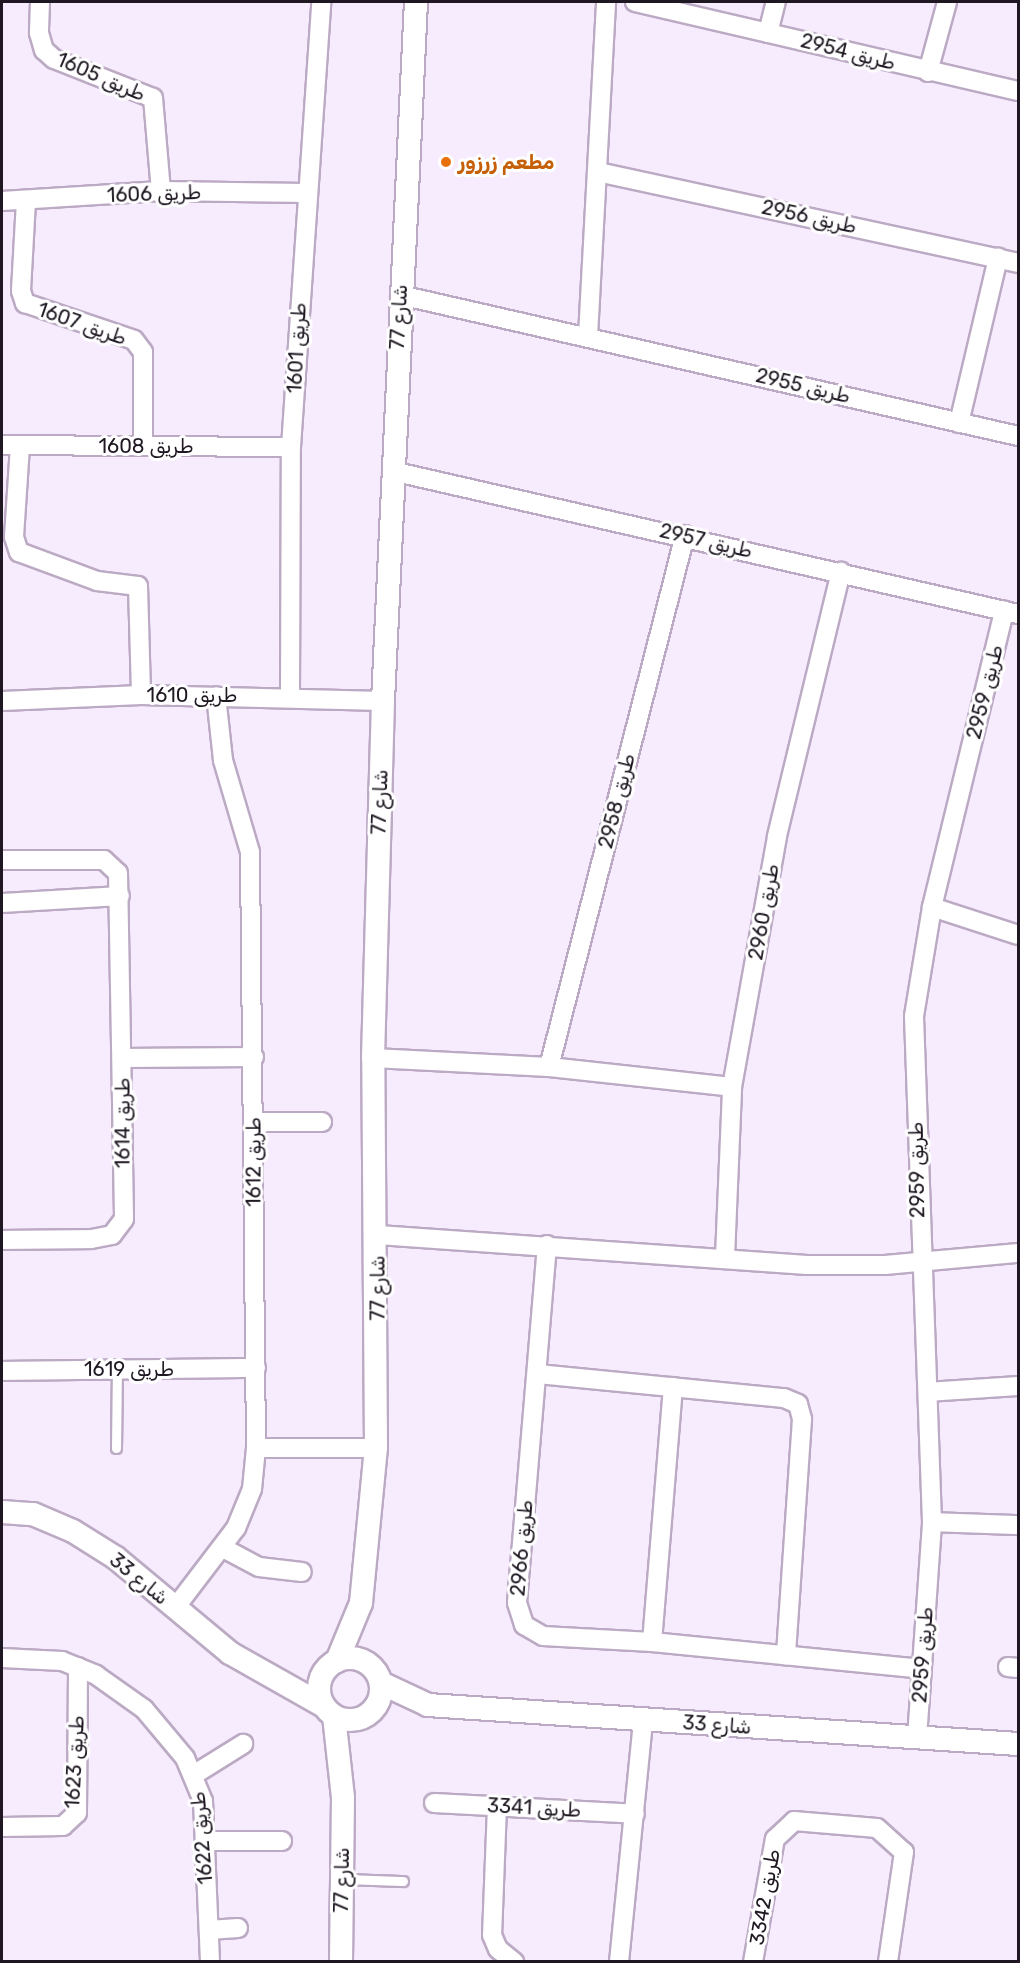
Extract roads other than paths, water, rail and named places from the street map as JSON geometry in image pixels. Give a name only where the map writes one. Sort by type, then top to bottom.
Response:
[{"type":"street","name":"طريق 1605","points":[[40,2],[39,33],[44,50],[54,59],[153,98],[161,191]]},
{"type":"street","name":"طريق 1601","points":[[290,695],[291,447],[306,193],[321,2]]},
{"type":"street","name":"شارع 77","points":[[376,1675],[362,1603],[376,1448],[378,1235],[373,1058],[382,701],[416,2]]},
{"type":"street","points":[[588,336],[606,2]]},
{"type":"street","name":"طريق 2954","points":[[635,2],[928,72],[1018,91]]},
{"type":"street","points":[[768,33],[776,2]]},
{"type":"street","points":[[928,72],[947,2]]},
{"type":"street","name":"طريق 2956","points":[[598,172],[1018,263]]},
{"type":"street","name":"طريق 1606","points":[[2,201],[161,191],[306,193]]},
{"type":"street","name":"طريق 1607","points":[[26,201],[21,291],[25,303],[134,340],[143,352],[143,446]]},
{"type":"street","points":[[959,423],[998,258]]},
{"type":"street","name":"طريق 2955","points":[[400,295],[588,336],[1018,436]]},
{"type":"street","name":"طريق 1608","points":[[2,445],[291,447]]},
{"type":"street","points":[[21,446],[14,537],[19,552],[97,581],[138,586],[141,695]]},
{"type":"street","name":"طريق 2957","points":[[392,471],[685,536],[1011,613]]},
{"type":"street","name":"طريق 2958","points":[[549,1067],[685,536]]},
{"type":"street","name":"طريق 2960","points":[[725,1257],[732,1087],[777,836],[841,572]]},
{"type":"street","name":"طريق 2959","points":[[917,1738],[932,1522],[928,1392],[920,1263],[914,1016],[932,907],[1011,613]]},
{"type":"street","name":"طريق 1610","points":[[2,701],[141,695],[290,695],[382,701]]},
{"type":"street","name":"طريق 1612","points":[[175,1608],[225,1549],[252,1489],[256,1448],[254,1057],[250,852],[223,760],[216,696]]},
{"type":"street","name":"طريق 1614","points":[[2,860],[104,860],[118,873],[124,1219],[112,1235],[91,1239],[2,1240]]},
{"type":"street","points":[[2,903],[120,896]]},
{"type":"street","points":[[932,907],[1018,935]]},
{"type":"street","points":[[122,1058],[254,1057]]},
{"type":"street","points":[[373,1058],[549,1067],[732,1087]]},
{"type":"street","points":[[254,1122],[322,1122]]},
{"type":"street","points":[[378,1235],[725,1257],[807,1265],[920,1263],[1018,1253]]},
{"type":"street","name":"طريق 2966","points":[[547,1245],[538,1374],[517,1603],[520,1618],[543,1636],[652,1642],[922,1669]]},
{"type":"street","name":"طريق 1619","points":[[2,1371],[256,1368]]},
{"type":"street","points":[[538,1374],[784,1398],[801,1411],[786,1655]]},
{"type":"street","points":[[928,1392],[1018,1386]]},
{"type":"street","points":[[652,1642],[673,1387]]},
{"type":"street","points":[[256,1448],[376,1448]]},
{"type":"street","name":"شارع 33","points":[[2,1512],[33,1514],[74,1531],[230,1653],[264,1670],[328,1710]]},
{"type":"street","points":[[932,1522],[1018,1525]]},
{"type":"street","points":[[225,1549],[259,1567],[302,1572]]},
{"type":"street","name":"شارع 77","points":[[331,1665],[362,1603]]},
{"type":"street","name":"طريق 1622","points":[[2,1658],[62,1661],[78,1667],[144,1708],[195,1774],[205,1841],[210,1962]]},
{"type":"street","points":[[352,1658],[376,1675],[367,1714],[328,1710],[319,1683],[331,1665],[352,1658]]},
{"type":"street","name":"شارع 33","points":[[264,1670],[331,1665]]},
{"type":"street","name":"طريق 1623","points":[[2,1827],[63,1826],[77,1812],[78,1667]]},
{"type":"street","name":"شارع 33","points":[[376,1675],[416,1702]]},
{"type":"street","name":"شارع 33","points":[[367,1714],[416,1702],[643,1721],[1018,1744]]},
{"type":"street","name":"شارع 77","points":[[328,1710],[344,1798],[341,1962]]},
{"type":"street","name":"شارع 77","points":[[344,1798],[367,1714]]},
{"type":"street","points":[[619,1962],[643,1721]]},
{"type":"street","points":[[195,1774],[243,1744]]},
{"type":"street","name":"طريق 3341","points":[[434,1803],[635,1814]]},
{"type":"street","points":[[497,1806],[492,1935],[498,1949],[514,1962]]},
{"type":"street","name":"طريق 3342","points":[[753,1962],[775,1839],[794,1821],[877,1828],[904,1852],[888,1962]]},
{"type":"street","points":[[205,1841],[282,1841]]},
{"type":"street","points":[[209,1930],[238,1928]]},
{"type":"lane","points":[[116,1448],[117,1369]]},
{"type":"lane","points":[[343,1879],[403,1881]]},
{"type":"place","name":"مطعم زرزور","points":[[446,162]]}]
